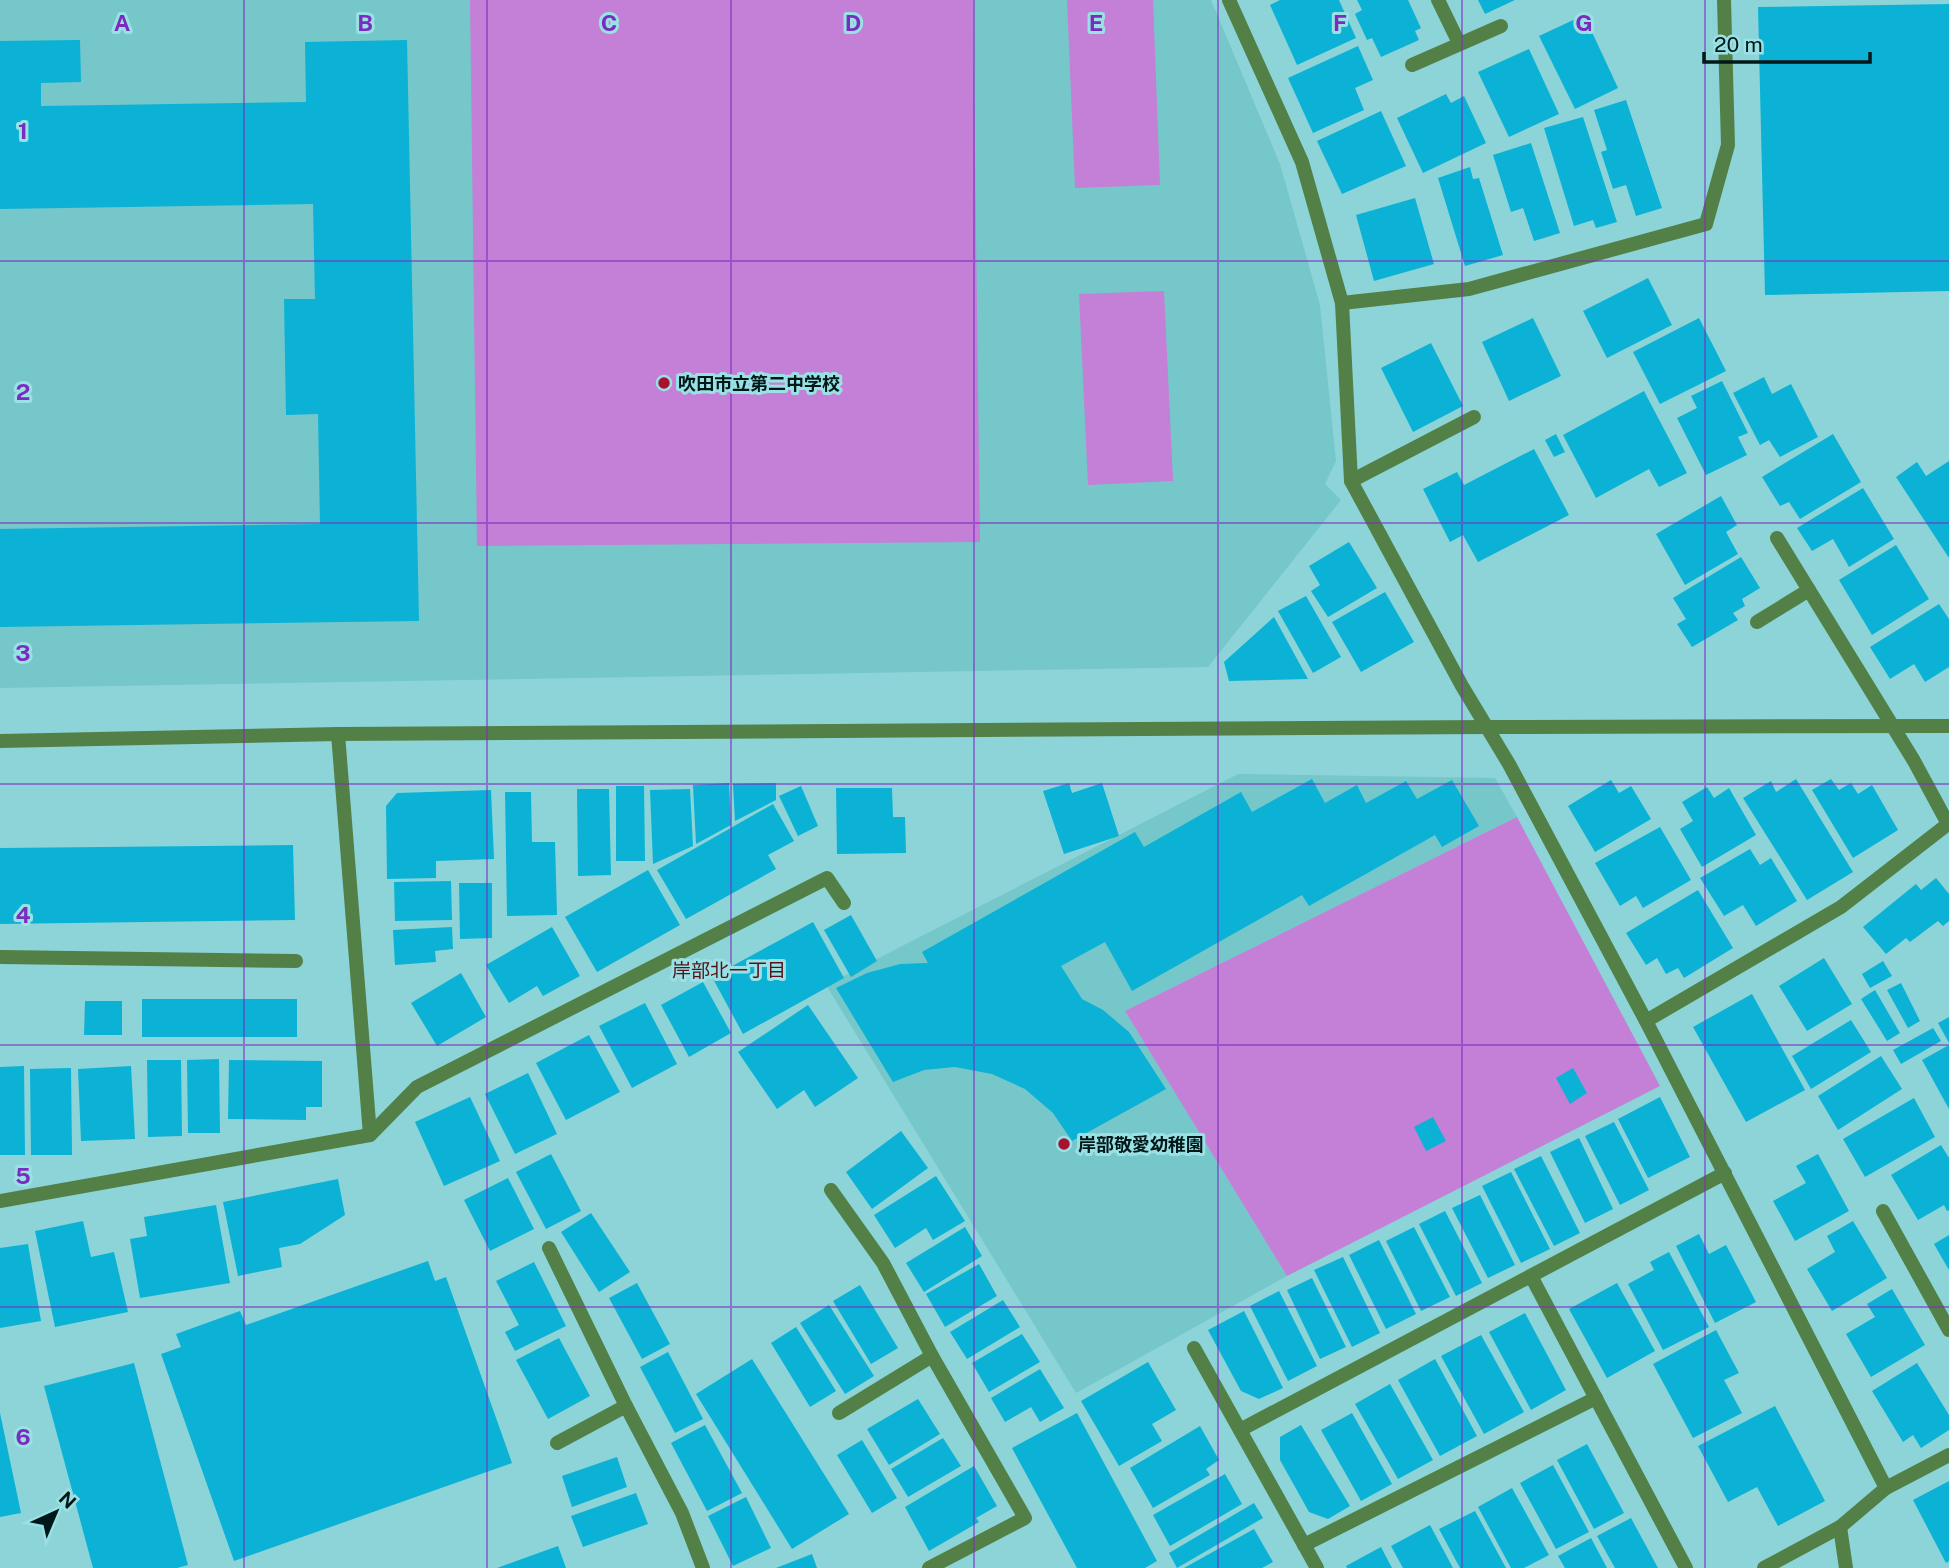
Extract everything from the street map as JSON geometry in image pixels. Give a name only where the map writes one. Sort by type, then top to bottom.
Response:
[{"type":"street","points":[[1229,0],[1302,162],[1342,303],[1350,481],[1646,1021],[1886,1488]]},
{"type":"street","points":[[1438,0],[1459,43]]},
{"type":"street","points":[[1342,303],[1469,289],[1706,224],[1728,145],[1724,0]]},
{"type":"street","points":[[1412,65],[1501,26]]},
{"type":"street","points":[[1350,481],[1474,417]]},
{"type":"street","points":[[1646,1021],[1841,907],[1948,825],[1914,761],[1777,538]]},
{"type":"street","points":[[1757,622],[1809,590]]},
{"type":"street","points":[[0,741],[338,734],[1949,726]]},
{"type":"street","points":[[338,734],[370,1135]]},
{"type":"street","points":[[0,1201],[370,1135],[418,1087],[827,878],[844,903]]},
{"type":"street","points":[[0,957],[296,961]]},
{"type":"street","points":[[1240,1430],[1726,1173]]},
{"type":"street","points":[[831,1190],[883,1263],[932,1356],[1025,1518],[929,1568]]},
{"type":"street","points":[[1883,1211],[1949,1330]]},
{"type":"street","points":[[549,1248],[682,1513],[703,1568]]},
{"type":"street","points":[[1531,1276],[1686,1568]]},
{"type":"street","points":[[1194,1348],[1317,1568]]},
{"type":"street","points":[[839,1413],[932,1356]]},
{"type":"street","points":[[1304,1545],[1596,1398]]},
{"type":"street","points":[[557,1443],[626,1406]]},
{"type":"street","points":[[1764,1568],[1840,1527],[1886,1488],[1949,1455]]},
{"type":"street","points":[[1840,1527],[1846,1568]]},
{"type":"shaded area","name":"吹田市立第二中学校","points":[[0,0],[1211,0],[1280,164],[1320,305],[1336,461],[1325,484],[1341,500],[1208,667],[0,688]]},
{"type":"shaded area","points":[[470,0],[973,0],[980,542],[477,546]]},
{"type":"shaded area","points":[[1067,0],[1153,0],[1160,185],[1075,188]]},
{"type":"shaded area","points":[[1164,291],[1173,481],[1088,485],[1079,294]]},
{"type":"shaded area","name":"岸部敬愛幼稚園","points":[[1238,774],[1495,778],[1517,817],[1125,1011],[1287,1276],[1076,1393],[826,985]]},
{"type":"shaded area","points":[[1517,817],[1660,1086],[1287,1276],[1125,1011]]},
{"type":"building","points":[[1280,0],[1339,0],[1356,38],[1297,65],[1270,5]]},
{"type":"building","points":[[1357,0],[1408,0],[1421,28],[1415,31],[1419,40],[1381,57],[1372,38],[1367,40],[1355,14],[1362,10]]},
{"type":"building","points":[[1478,0],[1515,0],[1485,14]]},
{"type":"building","points":[[1949,4],[1949,291],[1765,295],[1758,7]]},
{"type":"building","points":[[1584,15],[1618,88],[1575,109],[1539,36]]},
{"type":"building","points":[[80,40],[81,82],[41,83],[41,106],[306,102],[305,42],[407,40],[419,621],[0,627],[0,529],[320,524],[318,414],[286,415],[284,299],[315,299],[313,204],[0,209],[0,41]]},
{"type":"building","points":[[1358,46],[1373,80],[1355,88],[1364,110],[1313,133],[1288,78]]},
{"type":"building","points":[[1529,49],[1559,114],[1509,137],[1478,72]]},
{"type":"building","points":[[1446,94],[1451,103],[1464,96],[1486,143],[1423,173],[1397,118]]},
{"type":"building","points":[[1626,100],[1662,208],[1636,216],[1626,185],[1613,189],[1601,152],[1607,150],[1594,110]]},
{"type":"building","points":[[1381,111],[1406,166],[1342,194],[1317,141]]},
{"type":"building","points":[[1583,117],[1617,222],[1596,228],[1593,220],[1574,226],[1544,128]]},
{"type":"building","points":[[1531,143],[1560,233],[1534,241],[1523,208],[1511,212],[1493,155]]},
{"type":"building","points":[[1470,167],[1473,179],[1479,178],[1503,255],[1465,266],[1438,178]]},
{"type":"building","points":[[1415,198],[1434,264],[1374,281],[1356,215]]},
{"type":"building","points":[[1648,278],[1672,325],[1607,358],[1583,311]]},
{"type":"building","points":[[1533,318],[1561,376],[1509,401],[1482,342]]},
{"type":"building","points":[[1699,318],[1726,371],[1660,404],[1633,352]]},
{"type":"building","points":[[1431,343],[1463,406],[1413,432],[1381,368]]},
{"type":"building","points":[[1764,377],[1772,394],[1791,384],[1818,437],[1780,457],[1769,440],[1760,445],[1733,393]]},
{"type":"building","points":[[1722,381],[1748,433],[1738,437],[1747,455],[1706,475],[1677,418],[1697,408],[1691,396]]},
{"type":"building","points":[[1644,391],[1687,473],[1659,487],[1649,469],[1596,498],[1563,435]]},
{"type":"building","points":[[1556,434],[1565,452],[1554,457],[1545,440]]},
{"type":"building","points":[[1833,434],[1861,482],[1800,519],[1789,502],[1780,506],[1762,477]]},
{"type":"building","points":[[1534,449],[1569,515],[1478,562],[1463,535],[1450,542],[1423,489],[1457,472],[1464,485]]},
{"type":"building","points":[[1949,461],[1949,558],[1896,477],[1917,462],[1926,476]]},
{"type":"building","points":[[1863,488],[1894,539],[1849,567],[1833,539],[1812,551],[1797,528]]},
{"type":"building","points":[[1721,496],[1737,525],[1726,532],[1738,554],[1685,585],[1656,534]]},
{"type":"building","points":[[1349,542],[1377,588],[1328,617],[1311,591],[1320,585],[1309,566]]},
{"type":"building","points":[[1896,545],[1929,599],[1872,635],[1839,580]]},
{"type":"building","points":[[1741,557],[1760,588],[1742,599],[1745,606],[1733,613],[1738,620],[1692,647],[1677,624],[1686,619],[1673,598]]},
{"type":"building","points":[[1385,592],[1414,642],[1361,672],[1332,622]]},
{"type":"building","points":[[1306,596],[1341,657],[1313,673],[1278,611]]},
{"type":"building","points":[[1939,604],[1949,619],[1949,667],[1925,682],[1914,664],[1890,679],[1870,647]]},
{"type":"building","points":[[1274,617],[1308,679],[1229,681],[1224,662]]},
{"type":"building","points":[[1312,779],[1325,803],[1357,785],[1366,803],[1406,781],[1417,799],[1452,780],[1479,826],[1442,847],[1435,835],[1309,906],[1302,895],[1132,991],[1105,942],[1061,966],[1082,999],[1103,1010],[1129,1032],[1166,1089],[1072,1141],[1053,1113],[1025,1089],[992,1074],[955,1067],[924,1070],[893,1082],[836,988],[867,973],[900,964],[928,963],[922,952],[1135,832],[1144,847],[1241,792],[1252,812]]},
{"type":"building","points":[[1796,779],[1853,872],[1807,900],[1743,798],[1771,781],[1776,792]]},
{"type":"building","points":[[1831,779],[1839,790],[1851,783],[1858,794],[1872,785],[1898,830],[1853,858],[1812,790]]},
{"type":"building","points":[[1611,780],[1619,793],[1631,786],[1651,819],[1595,852],[1568,806]]},
{"type":"building","points":[[729,783],[731,825],[696,844],[693,785]]},
{"type":"building","points":[[776,783],[776,800],[735,821],[733,784]]},
{"type":"building","points":[[1069,783],[1072,793],[1102,783],[1119,836],[1064,854],[1043,791]]},
{"type":"building","points":[[616,786],[644,786],[645,861],[616,861]]},
{"type":"building","points":[[801,786],[818,826],[798,836],[779,796]]},
{"type":"building","points":[[1707,787],[1714,798],[1729,788],[1756,835],[1702,867],[1680,829],[1693,821],[1682,802]]},
{"type":"building","points":[[836,788],[892,788],[893,817],[905,817],[906,853],[837,854]]},
{"type":"building","points":[[577,789],[609,789],[611,875],[578,876]]},
{"type":"building","points":[[690,789],[693,846],[653,864],[650,790]]},
{"type":"building","points":[[491,790],[494,859],[436,861],[436,878],[387,879],[386,806],[397,793]]},
{"type":"building","points":[[505,792],[531,792],[532,842],[555,842],[557,915],[507,916]]},
{"type":"building","points":[[773,804],[794,841],[768,855],[776,869],[686,919],[657,870]]},
{"type":"building","points":[[1660,827],[1691,880],[1643,908],[1636,896],[1620,906],[1595,863]]},
{"type":"building","points":[[293,845],[295,920],[0,924],[0,848]]},
{"type":"building","points":[[1750,849],[1760,865],[1771,858],[1797,901],[1756,926],[1743,905],[1724,916],[1700,878]]},
{"type":"building","points":[[648,870],[680,925],[597,972],[565,917]]},
{"type":"building","points":[[1936,878],[1949,894],[1949,921],[1943,926],[1938,921],[1910,942],[1906,938],[1886,954],[1863,927],[1916,884],[1921,890]]},
{"type":"building","points":[[451,881],[452,920],[395,921],[394,882]]},
{"type":"building","points":[[459,883],[492,883],[492,938],[460,939]]},
{"type":"building","points":[[1698,890],[1733,948],[1684,978],[1678,968],[1666,974],[1657,958],[1646,965],[1626,933]]},
{"type":"building","points":[[851,915],[877,961],[851,977],[824,930]]},
{"type":"building","points":[[813,922],[844,978],[743,1034],[712,977]]},
{"type":"building","points":[[452,927],[453,949],[435,951],[436,962],[395,965],[393,930]]},
{"type":"building","points":[[552,927],[580,976],[543,996],[537,986],[509,1003],[486,965]]},
{"type":"building","points":[[1824,958],[1852,1004],[1807,1031],[1779,986]]},
{"type":"building","points":[[1883,961],[1892,976],[1870,988],[1862,974]]},
{"type":"building","points":[[461,973],[486,1017],[437,1046],[411,1003]]},
{"type":"building","points":[[703,982],[731,1033],[689,1057],[661,1005]]},
{"type":"building","points":[[1901,983],[1920,1021],[1908,1028],[1887,990]]},
{"type":"building","points":[[1875,990],[1900,1033],[1887,1041],[1861,999]]},
{"type":"building","points":[[1752,994],[1805,1090],[1746,1122],[1693,1027]]},
{"type":"building","points":[[142,999],[297,999],[297,1037],[142,1037]]},
{"type":"building","points":[[85,1001],[122,1001],[122,1035],[84,1035]]},
{"type":"building","points":[[645,1003],[677,1064],[632,1088],[599,1026]]},
{"type":"building","points":[[808,1005],[858,1078],[815,1107],[804,1090],[777,1109],[738,1052]]},
{"type":"building","points":[[1949,1017],[1949,1043],[1938,1023]]},
{"type":"building","points":[[1851,1020],[1871,1052],[1811,1089],[1792,1056]]},
{"type":"building","points":[[1933,1028],[1941,1041],[1901,1064],[1893,1050]]},
{"type":"building","points":[[589,1035],[620,1092],[566,1120],[536,1063]]},
{"type":"building","points":[[1949,1045],[1949,1109],[1922,1060]]},
{"type":"building","points":[[1881,1056],[1902,1089],[1838,1130],[1818,1096]]},
{"type":"building","points":[[219,1059],[220,1133],[188,1133],[187,1060]]},
{"type":"building","points":[[147,1060],[181,1060],[182,1136],[148,1137]]},
{"type":"building","points":[[229,1060],[322,1061],[322,1107],[306,1107],[306,1120],[228,1119]]},
{"type":"building","points":[[24,1066],[25,1155],[0,1155],[0,1067]]},
{"type":"building","points":[[131,1066],[135,1139],[81,1141],[78,1069]]},
{"type":"building","points":[[71,1068],[72,1155],[31,1155],[30,1069]]},
{"type":"building","points":[[1573,1068],[1587,1093],[1570,1104],[1556,1078]]},
{"type":"building","points":[[528,1073],[557,1134],[515,1154],[485,1094]]},
{"type":"building","points":[[470,1097],[500,1161],[444,1186],[415,1122]]},
{"type":"building","points":[[1660,1097],[1690,1157],[1648,1178],[1618,1119]]},
{"type":"building","points":[[1914,1098],[1935,1137],[1865,1177],[1843,1139]]},
{"type":"building","points":[[1433,1117],[1446,1141],[1426,1151],[1414,1127]]},
{"type":"building","points":[[1614,1122],[1649,1190],[1620,1205],[1585,1136]]},
{"type":"building","points":[[901,1131],[928,1168],[872,1209],[846,1172]]},
{"type":"building","points":[[1579,1138],[1613,1209],[1585,1223],[1550,1152]]},
{"type":"building","points":[[1941,1145],[1949,1158],[1949,1210],[1947,1211],[1944,1205],[1918,1220],[1891,1175]]},
{"type":"building","points":[[551,1154],[581,1211],[546,1229],[516,1172]]},
{"type":"building","points":[[1818,1154],[1849,1211],[1795,1241],[1773,1201],[1806,1183],[1796,1166]]},
{"type":"building","points":[[1541,1156],[1580,1233],[1554,1246],[1514,1169]]},
{"type":"building","points":[[1511,1172],[1550,1249],[1521,1263],[1482,1186]]},
{"type":"building","points":[[936,1176],[965,1221],[933,1240],[926,1228],[895,1248],[874,1215]]},
{"type":"building","points":[[508,1178],[534,1229],[490,1251],[464,1200]]},
{"type":"building","points":[[338,1179],[345,1215],[300,1244],[279,1248],[282,1267],[238,1276],[223,1202]]},
{"type":"building","points":[[1480,1195],[1515,1265],[1488,1278],[1452,1208]]},
{"type":"building","points":[[216,1205],[230,1283],[140,1298],[130,1239],[147,1236],[144,1217]]},
{"type":"building","points":[[1445,1211],[1482,1283],[1456,1296],[1419,1224]]},
{"type":"building","points":[[591,1213],[630,1272],[599,1292],[561,1232]]},
{"type":"building","points":[[83,1221],[91,1257],[114,1252],[128,1312],[55,1327],[35,1231]]},
{"type":"building","points":[[1853,1221],[1887,1278],[1832,1311],[1807,1269],[1835,1252],[1827,1236]]},
{"type":"building","points":[[965,1227],[982,1256],[924,1292],[906,1263]]},
{"type":"building","points":[[1414,1227],[1450,1297],[1421,1311],[1386,1241]]},
{"type":"building","points":[[1699,1234],[1709,1254],[1726,1245],[1756,1302],[1715,1323],[1676,1246]]},
{"type":"building","points":[[1949,1235],[1949,1270],[1934,1244]]},
{"type":"building","points":[[1379,1240],[1416,1314],[1386,1329],[1349,1255]]},
{"type":"building","points":[[28,1244],[41,1321],[0,1328],[0,1248]]},
{"type":"building","points":[[1669,1252],[1709,1327],[1663,1350],[1628,1284],[1654,1270],[1650,1262]]},
{"type":"building","points":[[1343,1257],[1380,1333],[1352,1347],[1314,1270]]},
{"type":"building","points":[[428,1261],[435,1281],[446,1277],[512,1463],[234,1561],[161,1354],[181,1347],[176,1334],[240,1311],[246,1325]]},
{"type":"building","points":[[534,1262],[566,1326],[515,1351],[505,1332],[519,1325],[496,1281]]},
{"type":"building","points":[[979,1264],[997,1296],[945,1327],[926,1294]]},
{"type":"building","points":[[1312,1278],[1346,1347],[1320,1359],[1287,1290]]},
{"type":"building","points":[[637,1283],[670,1344],[642,1359],[609,1298]]},
{"type":"building","points":[[1617,1283],[1655,1351],[1607,1378],[1569,1309]]},
{"type":"building","points":[[860,1285],[898,1348],[871,1364],[833,1301]]},
{"type":"building","points":[[1892,1289],[1925,1345],[1871,1377],[1846,1334],[1875,1317],[1867,1304]]},
{"type":"building","points":[[1279,1291],[1317,1366],[1288,1381],[1250,1306]]},
{"type":"building","points":[[1003,1300],[1020,1327],[967,1359],[950,1332]]},
{"type":"building","points":[[829,1305],[874,1376],[845,1394],[800,1323]]},
{"type":"building","points":[[1244,1311],[1283,1388],[1259,1399],[1241,1391],[1208,1330]]},
{"type":"building","points":[[1525,1313],[1566,1390],[1531,1410],[1489,1332]]},
{"type":"building","points":[[796,1327],[836,1391],[810,1407],[771,1343]]},
{"type":"building","points":[[1716,1330],[1739,1373],[1724,1380],[1742,1413],[1693,1438],[1653,1364]]},
{"type":"building","points":[[1022,1334],[1040,1362],[989,1392],[972,1363]]},
{"type":"building","points":[[1481,1335],[1524,1412],[1484,1434],[1441,1356]]},
{"type":"building","points":[[559,1338],[590,1396],[548,1419],[516,1360]]},
{"type":"building","points":[[668,1352],[703,1419],[675,1433],[640,1367]]},
{"type":"building","points":[[752,1359],[849,1514],[792,1549],[696,1394]]},
{"type":"building","points":[[1435,1359],[1477,1436],[1440,1456],[1398,1380]]},
{"type":"building","points":[[1148,1362],[1176,1410],[1152,1424],[1162,1441],[1119,1466],[1081,1401]]},
{"type":"building","points":[[134,1363],[188,1565],[177,1568],[93,1568],[44,1386]]},
{"type":"building","points":[[1917,1363],[1949,1415],[1949,1430],[1921,1448],[1913,1435],[1903,1442],[1872,1391]]},
{"type":"building","points":[[1040,1369],[1064,1408],[1040,1422],[1031,1407],[1005,1422],[991,1398]]},
{"type":"building","points":[[1390,1384],[1433,1460],[1398,1479],[1355,1404]]},
{"type":"building","points":[[918,1399],[940,1434],[889,1465],[867,1429]]},
{"type":"building","points":[[1775,1406],[1825,1501],[1778,1526],[1757,1487],[1728,1502],[1698,1446]]},
{"type":"building","points":[[0,1413],[21,1513],[0,1517]]},
{"type":"building","points":[[1077,1413],[1157,1561],[1145,1568],[1077,1568],[1012,1448]]},
{"type":"building","points":[[1352,1413],[1392,1484],[1361,1501],[1321,1430]]},
{"type":"building","points":[[705,1425],[742,1493],[707,1511],[671,1443]]},
{"type":"building","points":[[1301,1425],[1350,1506],[1328,1519],[1309,1512],[1280,1460],[1280,1437]]},
{"type":"building","points":[[1200,1426],[1219,1460],[1206,1469],[1210,1475],[1153,1508],[1130,1468]]},
{"type":"building","points":[[943,1438],[961,1466],[908,1497],[891,1469]]},
{"type":"building","points":[[862,1440],[897,1498],[872,1513],[837,1455]]},
{"type":"building","points":[[1587,1444],[1624,1513],[1594,1529],[1557,1460]]},
{"type":"building","points":[[617,1457],[627,1487],[572,1507],[562,1476]]},
{"type":"building","points":[[1553,1465],[1589,1532],[1556,1549],[1520,1483]]},
{"type":"building","points":[[974,1466],[997,1506],[976,1518],[979,1522],[929,1551],[905,1507]]},
{"type":"building","points":[[1225,1474],[1242,1504],[1170,1546],[1153,1515]]},
{"type":"building","points":[[1949,1481],[1949,1561],[1946,1563],[1913,1500]]},
{"type":"building","points":[[1512,1488],[1549,1555],[1524,1568],[1511,1568],[1478,1507]]},
{"type":"building","points":[[636,1493],[648,1524],[583,1547],[571,1516]]},
{"type":"building","points":[[746,1497],[771,1548],[733,1566],[708,1516]]},
{"type":"building","points":[[1254,1503],[1263,1518],[1177,1568],[1169,1553]]},
{"type":"building","points":[[1475,1511],[1506,1568],[1460,1568],[1439,1529]]},
{"type":"building","points":[[1631,1518],[1658,1568],[1615,1568],[1597,1536]]},
{"type":"building","points":[[1430,1525],[1453,1568],[1403,1568],[1391,1546]]},
{"type":"building","points":[[1254,1529],[1273,1562],[1262,1568],[1184,1568]]},
{"type":"building","points":[[1591,1538],[1607,1568],[1565,1568],[1558,1556]]},
{"type":"building","points":[[558,1546],[566,1568],[497,1568]]},
{"type":"building","points":[[1381,1547],[1392,1568],[1347,1568],[1346,1566]]},
{"type":"building","points":[[812,1554],[817,1568],[776,1568]]},
{"type":"place","name":"吹田市立第二中学校","points":[[664,383]]},
{"type":"place","name":"岸部敬愛幼稚園","points":[[1064,1144]]},
{"type":"district","name":"岸部北一丁目","points":[[729,970]]}]
